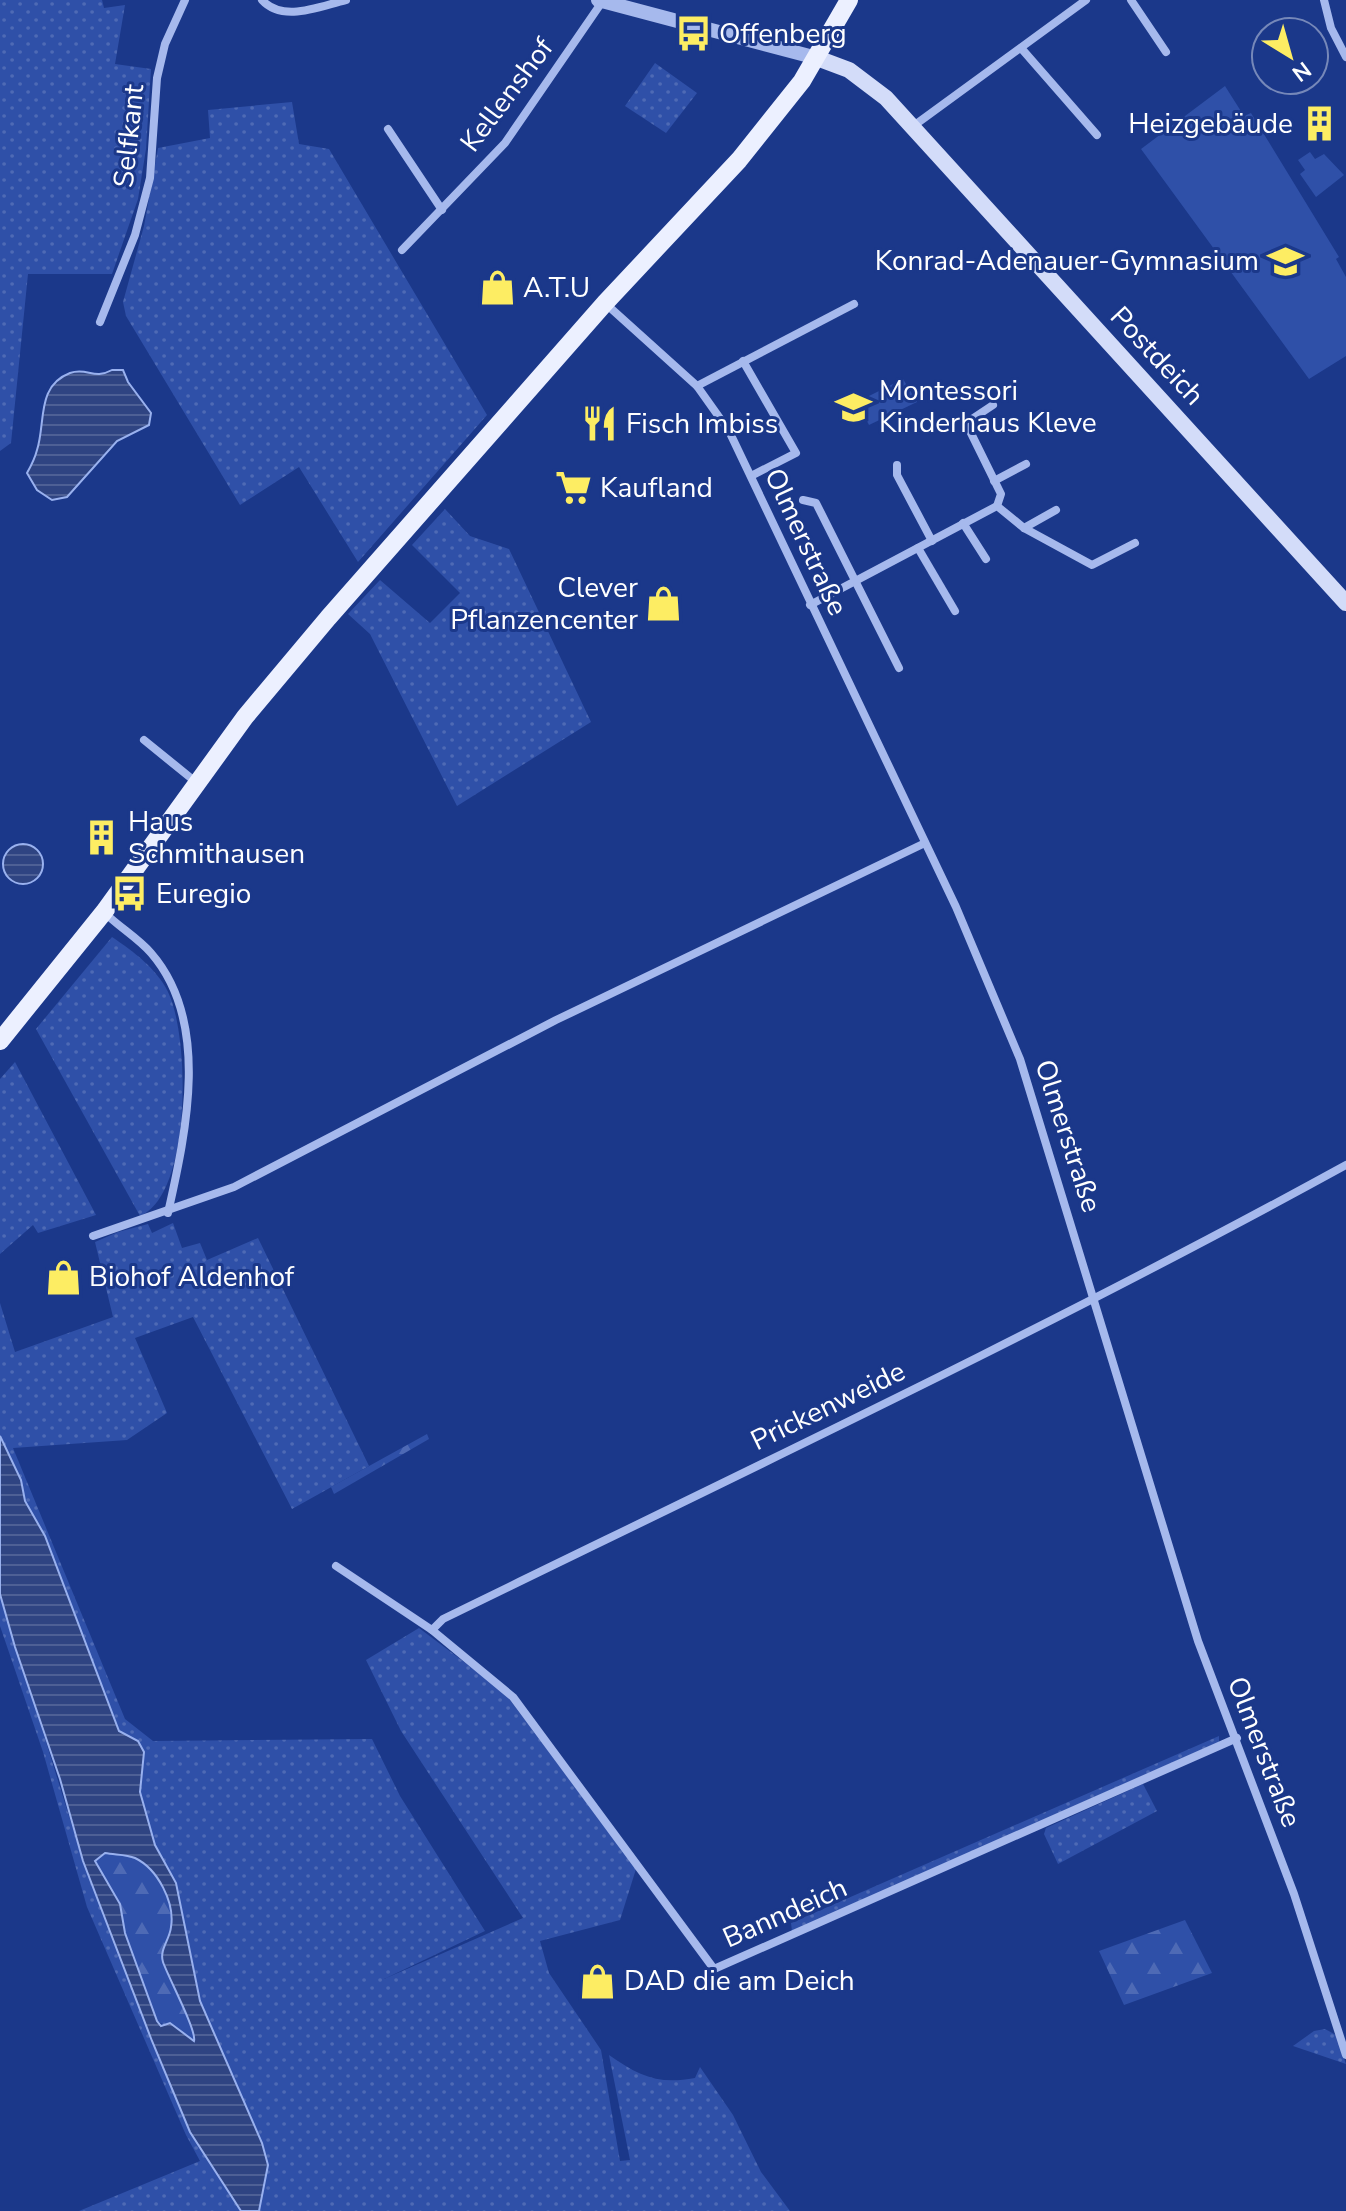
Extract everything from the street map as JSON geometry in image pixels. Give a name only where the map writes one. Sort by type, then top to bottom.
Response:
[{"type":"main road","points":[[0,1041],[104,912],[328,618],[605,303],[739,160],[804,77],[849,0]]},
{"type":"main road","name":"Postdeich","points":[[817,58],[866,81],[912,127],[1346,603]]},
{"type":"street","name":"Selfkant","points":[[100,322],[135,235],[150,178],[157,78],[165,44],[185,0]]},
{"type":"street","points":[[262,0],[279,12],[346,0]]},
{"type":"street","points":[[912,127],[1085,0]]},
{"type":"street","points":[[1131,0],[1166,52]]},
{"type":"street","points":[[1324,0],[1331,28],[1346,57]]},
{"type":"street","points":[[603,1],[817,58]]},
{"type":"street","name":"Kellenshof","points":[[402,250],[505,143],[603,1]]},
{"type":"street","points":[[1021,48],[1097,135]]},
{"type":"street","points":[[787,49],[804,77]]},
{"type":"street","points":[[388,129],[442,210]]},
{"type":"street","name":"Olmerstraße","points":[[605,303],[697,386],[729,431],[989,979],[1020,1059],[1198,1641],[1294,1894],[1346,2055]]},
{"type":"street","points":[[697,386],[854,304]]},
{"type":"street","points":[[743,361],[796,453],[751,476]]},
{"type":"street","points":[[810,605],[997,506],[1001,494],[966,423],[993,405]]},
{"type":"street","points":[[994,481],[1026,464]]},
{"type":"street","points":[[897,465],[897,475],[932,541]]},
{"type":"street","points":[[803,500],[816,503],[852,571],[853,582],[899,668]]},
{"type":"street","points":[[997,506],[1024,528],[1092,565],[1135,543]]},
{"type":"street","points":[[1024,528],[1056,510]]},
{"type":"street","points":[[963,523],[986,559]]},
{"type":"street","points":[[918,548],[955,611]]},
{"type":"street","points":[[144,740],[200,785]]},
{"type":"street","points":[[93,1236],[168,1213],[234,1187],[569,1014],[925,843]]},
{"type":"street","points":[[104,912],[151,952],[170,982],[183,1017],[188,1081],[185,1140],[168,1213]]},
{"type":"street","name":"Prickenweide","points":[[432,1630],[443,1619],[1095,1298],[1346,1165]]},
{"type":"street","points":[[336,1566],[432,1630]]},
{"type":"street","name":"Banndeich","points":[[432,1630],[513,1697],[714,1969],[1237,1738]]},
{"type":"green space","points":[[0,0],[102,0],[104,8],[125,5],[115,64],[151,69],[146,149],[138,199],[112,274],[28,274],[11,443],[0,451]]},
{"type":"green space","points":[[655,63],[697,93],[666,133],[625,106]]},
{"type":"green space","points":[[1225,86],[1244,116],[1251,113],[1339,257],[1336,259],[1346,277],[1346,356],[1309,379],[1141,149]]},
{"type":"green space","points":[[292,102],[299,144],[329,149],[487,415],[358,562],[299,467],[240,505],[126,316],[123,302],[144,226],[158,148],[210,138],[208,110]]},
{"type":"green space","points":[[1310,152],[1315,159],[1324,154],[1344,175],[1316,197],[1300,174],[1305,170],[1298,160]]},
{"type":"green space","points":[[903,379],[917,402],[869,425],[857,402]]},
{"type":"green space","points":[[445,509],[470,536],[509,549],[591,722],[457,806],[370,634],[348,614],[380,580],[430,623],[460,593],[412,545]]},
{"type":"green space","points":[[112,937],[144,961],[163,983],[175,1014],[180,1043],[183,1077],[178,1147],[169,1178],[157,1202],[140,1216],[36,1029]]},
{"type":"green space","points":[[15,1062],[96,1215],[38,1233],[33,1225],[0,1254],[0,1079]]},
{"type":"green space","points":[[173,1223],[182,1248],[200,1243],[207,1260],[258,1238],[369,1466],[292,1509],[193,1317],[135,1338],[167,1413],[127,1440],[13,1448],[125,1719],[153,1741],[372,1739],[400,1796],[485,1931],[384,1979],[523,1918],[401,1731],[366,1660],[419,1628],[504,1692],[636,1869],[620,1920],[540,1941],[549,1973],[601,2050],[620,2161],[630,2160],[609,2055],[640,2073],[659,2079],[695,2078],[700,2067],[733,2115],[761,2172],[790,2211],[259,2211],[268,2164],[262,2143],[200,2001],[176,1883],[155,1845],[140,1792],[144,1752],[138,1741],[119,1731],[45,1536],[25,1501],[21,1480],[0,1436],[0,1303],[15,1352],[113,1317],[95,1242],[148,1224],[152,1233]]},
{"type":"green space","points":[[427,1434],[429,1439],[334,1494],[331,1487]]},
{"type":"green space","points":[[0,1594],[83,1861],[152,2041],[190,2132],[241,2211],[79,2211],[200,2161],[87,1907],[43,1752],[0,1626]]},
{"type":"green space","points":[[1219,1736],[1219,1742],[792,1931],[791,1923]]},
{"type":"green space","points":[[1143,1784],[1157,1811],[1058,1864],[1044,1834],[1046,1828]]},
{"type":"green space","points":[[105,1853],[128,1856],[143,1863],[157,1877],[167,1896],[172,1916],[164,1951],[166,1966],[197,2040],[157,2021],[125,1933],[120,1904],[95,1860]]},
{"type":"green space","points":[[1185,1920],[1212,1973],[1124,2005],[1099,1951]]},
{"type":"green space","points":[[1325,2029],[1336,2035],[1346,2064],[1293,2046],[1314,2031]]},
{"type":"shaded area","points":[[123,370],[151,413],[149,425],[117,441],[67,497],[52,500],[37,490],[27,473],[40,439],[47,396],[59,379],[70,373],[100,374]]},
{"type":"shaded area","points":[[23,844],[37,850],[43,864],[37,878],[23,884],[9,878],[3,864],[9,850]]},
{"type":"shaded area","points":[[0,1436],[21,1480],[25,1501],[45,1536],[119,1731],[138,1741],[144,1752],[140,1792],[155,1845],[176,1883],[200,2001],[262,2143],[268,2165],[259,2211],[241,2211],[190,2132],[83,1861],[0,1594]],"holes":[[[105,1853],[132,1857],[143,1863],[163,1888],[172,1918],[162,1953],[163,1962],[187,2016],[194,2041],[170,2023],[161,2026],[157,2021],[125,1933],[120,1904],[95,1861]]]},
{"type":"place","name":"Offenberg","points":[[693,34]]},
{"type":"place","name":"Heizgebäude","points":[[1319,124]]},
{"type":"place","name":"Konrad-Adenauer-Gymnasium","points":[[1285,261]]},
{"type":"place","name":"A.T.U","points":[[497,288]]},
{"type":"place","name":"Montessori Kinderhaus Kleve","points":[[853,407]]},
{"type":"place","name":"Fisch Imbiss","points":[[600,424]]},
{"type":"place","name":"Kaufland","points":[[574,488]]},
{"type":"place","name":"Clever Pflanzencenter","points":[[664,604]]},
{"type":"place","name":"Haus Schmithausen","points":[[102,838]]},
{"type":"place","name":"Euregio","points":[[130,894]]},
{"type":"place","name":"Biohof Aldenhof","points":[[63,1277]]},
{"type":"place","name":"DAD die am Deich","points":[[598,1981]]}]
